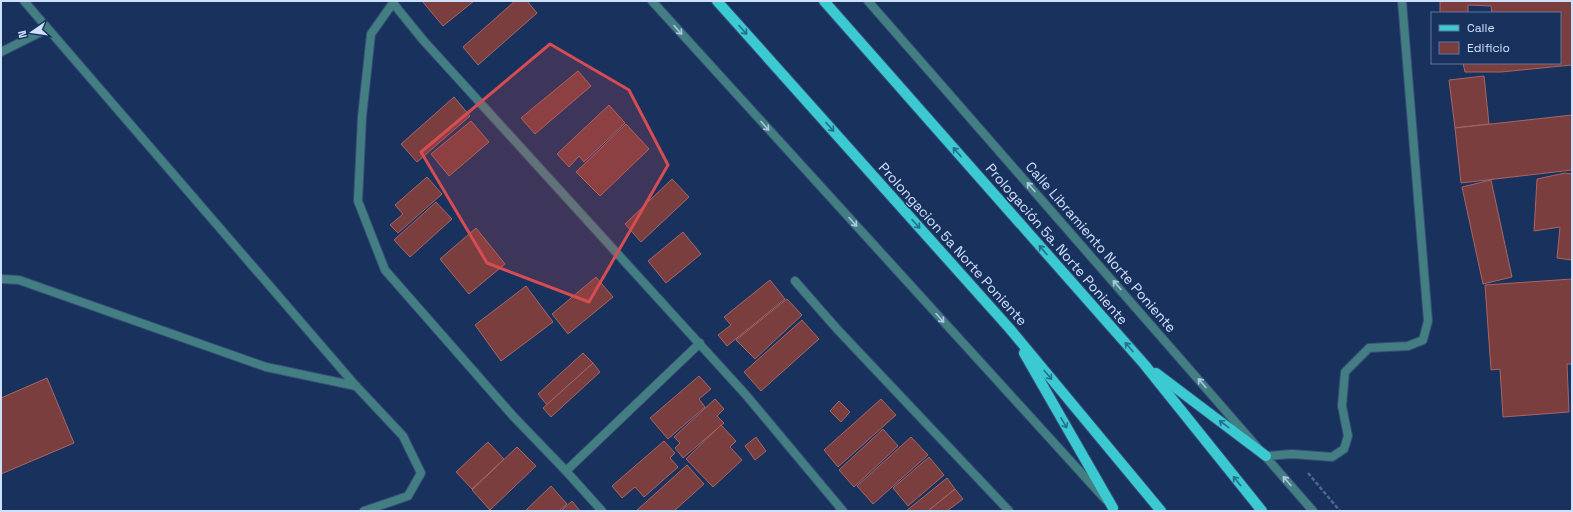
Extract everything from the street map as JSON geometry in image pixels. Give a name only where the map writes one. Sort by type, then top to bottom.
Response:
[{"type":"main road","name":"Prolongacion 5a Norte Poniente","points":[[717,1],[1010,329],[1161,511]]},
{"type":"main road","name":"Prologación 5a. Norte Poniente","points":[[824,1],[1144,364],[1262,511]]},
{"type":"main road","points":[[1010,329],[1114,510]]},
{"type":"main road","points":[[1144,364],[1266,456]]},
{"type":"street","points":[[24,1],[356,386],[403,436],[421,473],[408,496],[364,511]]},
{"type":"street","points":[[652,1],[1114,510]]},
{"type":"street","name":"Calle Libramiento Norte Poniente","points":[[868,1],[1313,511]]},
{"type":"street","points":[[1266,456],[1292,454],[1332,457],[1344,449],[1348,436],[1342,406],[1345,372],[1369,348],[1408,346],[1423,340],[1428,321],[1402,1]]},
{"type":"street","points":[[602,511],[513,416],[385,270],[358,201],[362,117],[372,34],[393,4],[423,40],[700,343],[746,395],[843,511]]},
{"type":"street","points":[[1,52],[47,29]]},
{"type":"street","points":[[1,278],[19,280],[266,367],[356,386]]},
{"type":"street","points":[[795,281],[842,334],[1009,511]]},
{"type":"street","points":[[566,471],[700,343]]},
{"type":"path","points":[[1292,454],[1340,511]]},
{"type":"highlighted area","points":[[550,44],[629,90],[668,165],[589,302],[487,263],[421,152]]},
{"type":"building","points":[[422,1],[474,1],[443,26]]},
{"type":"building","points":[[515,1],[527,1],[537,13],[478,65],[463,47]]},
{"type":"building","points":[[1440,1],[1572,1],[1572,65],[1501,72],[1465,72],[1463,64],[1561,64],[1561,12],[1492,12],[1491,6],[1468,5],[1468,12],[1440,12]]},
{"type":"building","points":[[578,71],[591,86],[535,134],[521,118]]},
{"type":"building","points":[[1484,76],[1489,124],[1455,128],[1449,80]]},
{"type":"building","points":[[454,97],[470,116],[417,162],[401,144]]},
{"type":"building","points":[[609,105],[625,123],[584,162],[579,156],[569,167],[557,154]]},
{"type":"building","points":[[1572,115],[1572,170],[1461,183],[1455,128]]},
{"type":"building","points":[[471,121],[489,142],[449,176],[431,154]]},
{"type":"building","points":[[626,124],[649,149],[600,196],[576,172]]},
{"type":"building","points":[[1565,173],[1572,174],[1572,260],[1557,258],[1560,227],[1534,231],[1537,179]]},
{"type":"building","points":[[427,177],[442,194],[398,233],[390,225],[403,214],[395,205]]},
{"type":"building","points":[[672,179],[689,197],[641,242],[625,224]]},
{"type":"building","points":[[1491,180],[1512,277],[1483,284],[1462,187]]},
{"type":"building","points":[[436,202],[452,219],[410,257],[394,240]]},
{"type":"building","points":[[476,228],[505,264],[469,294],[440,259]]},
{"type":"building","points":[[683,232],[701,254],[666,283],[648,261]]},
{"type":"building","points":[[596,277],[613,297],[568,334],[552,314]]},
{"type":"building","points":[[1572,279],[1572,364],[1567,364],[1569,412],[1503,417],[1500,369],[1491,370],[1485,285]]},
{"type":"building","points":[[770,280],[785,299],[727,346],[718,335],[731,325],[724,317]]},
{"type":"building","points":[[526,286],[553,322],[501,361],[475,325]]},
{"type":"building","points":[[787,299],[802,315],[755,359],[736,340]]},
{"type":"building","points":[[802,320],[819,339],[761,391],[744,372]]},
{"type":"building","points":[[583,353],[593,363],[547,405],[538,394]]},
{"type":"building","points":[[593,363],[600,372],[551,417],[543,408]]},
{"type":"building","points":[[699,376],[711,389],[699,399],[705,407],[668,439],[650,418]]},
{"type":"building","points":[[47,378],[74,443],[1,474],[1,398]]},
{"type":"building","points":[[715,399],[724,409],[717,416],[724,423],[683,458],[675,448],[680,443],[674,437]]},
{"type":"building","points":[[881,399],[896,415],[838,467],[824,450]]},
{"type":"building","points":[[839,401],[850,412],[841,422],[830,411]]},
{"type":"building","points":[[721,425],[736,441],[730,447],[742,460],[713,487],[686,459]]},
{"type":"building","points":[[883,429],[898,446],[854,487],[839,470]]},
{"type":"building","points":[[756,437],[766,451],[755,460],[745,446]]},
{"type":"building","points":[[911,437],[928,455],[873,504],[857,486]]},
{"type":"building","points":[[664,441],[675,453],[670,458],[678,467],[644,497],[635,487],[622,498],[612,486]]},
{"type":"building","points":[[488,442],[504,459],[472,489],[456,472]]},
{"type":"building","points":[[517,447],[536,466],[490,510],[472,490]]},
{"type":"building","points":[[929,457],[944,475],[908,506],[893,488]]},
{"type":"building","points":[[687,465],[704,484],[674,511],[636,511]]},
{"type":"building","points":[[947,478],[955,489],[928,511],[906,511]]},
{"type":"building","points":[[551,486],[567,504],[559,511],[525,511]]},
{"type":"building","points":[[955,489],[963,499],[947,511],[928,511]]},
{"type":"building","points":[[572,501],[580,511],[561,511]]}]
